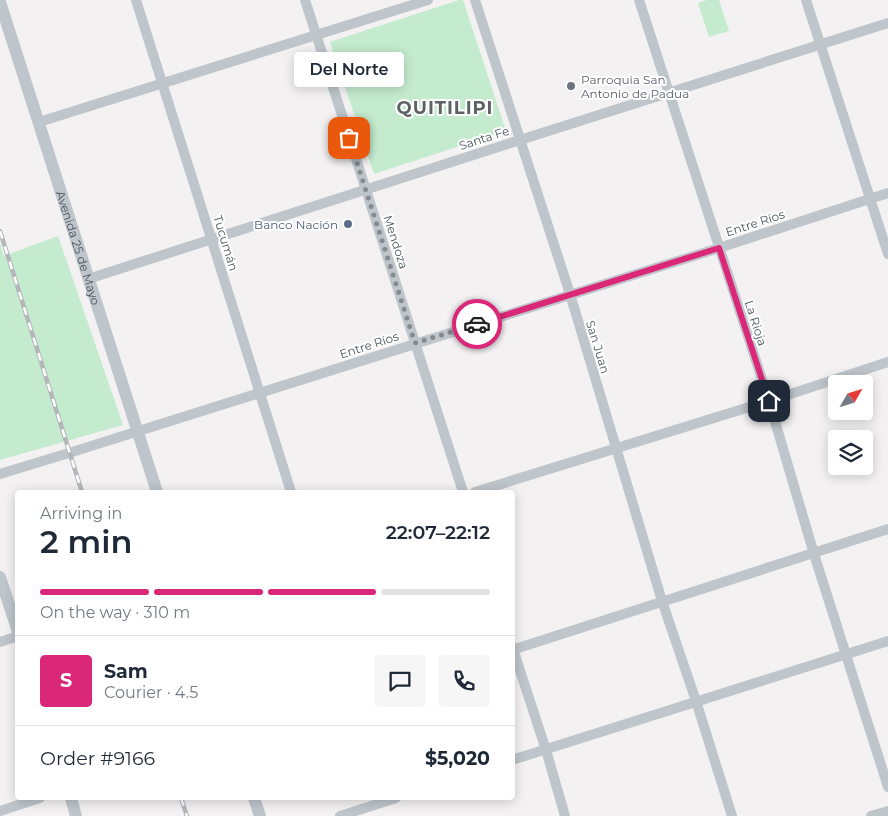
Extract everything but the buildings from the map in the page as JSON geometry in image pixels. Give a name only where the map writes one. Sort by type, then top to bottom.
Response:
[{"type":"street","name":"Tucumán","points":[[136,0],[290,490]]},
{"type":"street","name":"Mendoza","points":[[305,0],[462,490]]},
{"type":"street","points":[[38,122],[428,0]]},
{"type":"street","name":"San Juan","points":[[474,0],[570,294],[662,601],[732,816]]},
{"type":"street","name":"La Rioja","points":[[639,0],[769,401],[814,554],[888,787]]},
{"type":"street","points":[[806,0],[888,254]]},
{"type":"street","name":"Avenida 25 de Mayo","points":[[0,2],[156,490]]},
{"type":"street","name":"Santa Fe","points":[[88,279],[888,23]]},
{"type":"street","name":"Entre Ríos","points":[[0,474],[888,193]]},
{"type":"street","points":[[481,490],[888,362]]},
{"type":"street","points":[[515,647],[888,530]]},
{"type":"street","points":[[0,577],[15,623]]},
{"type":"street","points":[[0,642],[15,637]]},
{"type":"street","points":[[515,759],[888,641]]},
{"type":"street","points":[[515,654],[565,816]]},
{"type":"street","points":[[0,811],[34,800]]},
{"type":"street","points":[[71,800],[76,816]]},
{"type":"street","points":[[255,800],[260,816]]},
{"type":"street","points":[[340,816],[384,800]]},
{"type":"street","points":[[871,816],[888,811]]},
{"type":"green space","points":[[463,0],[506,131],[374,174],[330,42]]},
{"type":"green space","points":[[707,0],[719,0],[729,31],[709,37],[698,3]]},
{"type":"green space","points":[[58,236],[123,425],[0,460],[0,243],[4,256]]},
{"type":"railway","points":[[0,231],[81,490]]},
{"type":"railway","points":[[182,800],[187,816]]},
{"type":"way so far","points":[[349,138],[415,343],[477,324]]},
{"type":"place","name":"Parroquia San Antonio de Padua","points":[[571,86]]},
{"type":"place","name":"Del Norte","points":[[349,138]]},
{"type":"place","name":"Banco Nación","points":[[348,224]]},
{"type":"district","name":"QUITILIPI","points":[[445,108]]},
{"type":"route","points":[[477,324],[719,248],[769,401]]}]
